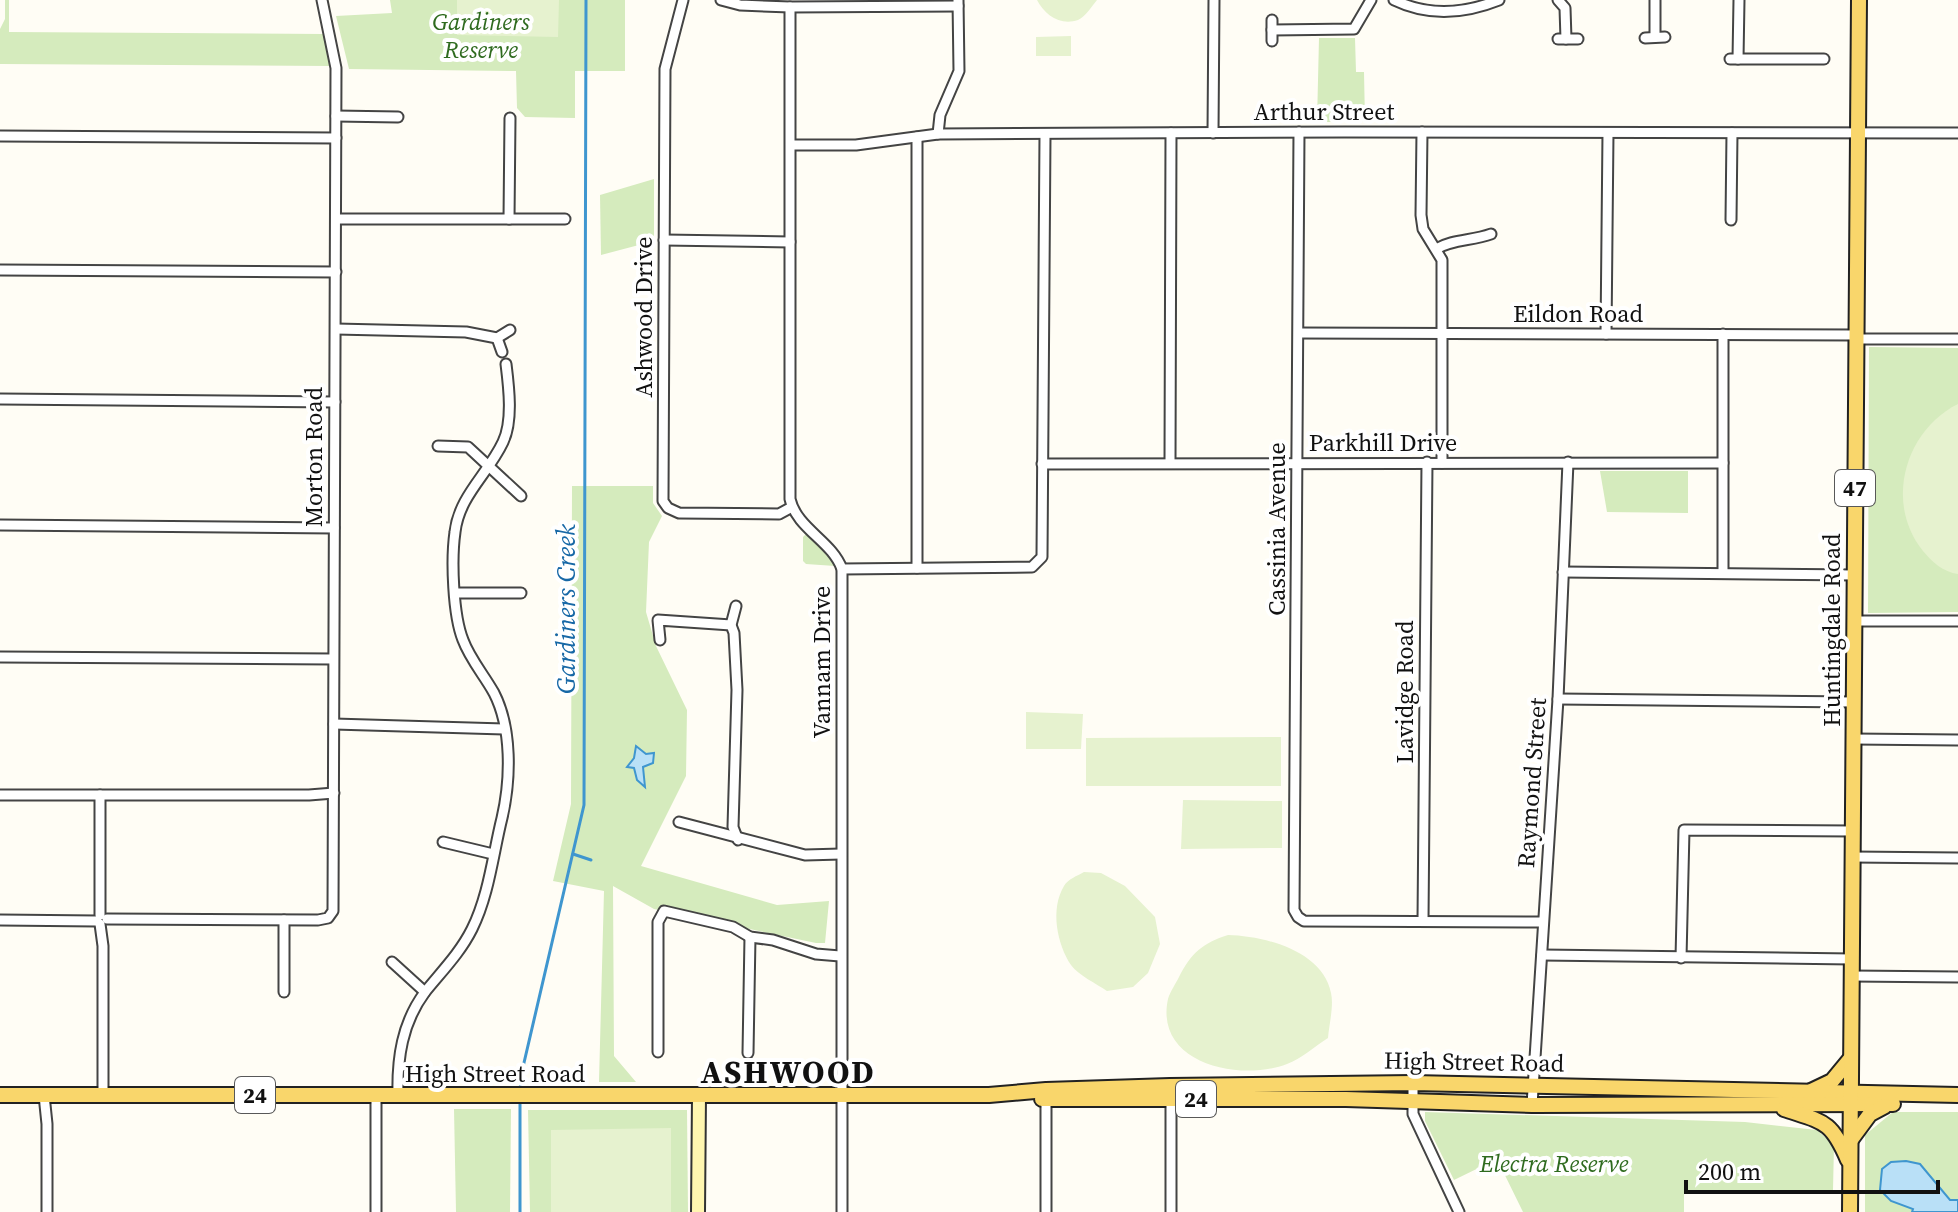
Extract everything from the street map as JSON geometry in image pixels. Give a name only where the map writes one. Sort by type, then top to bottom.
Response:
[{"type":"main road","name":"Huntingdale Road","points":[[1850,1212],[1859,0]]},
{"type":"main road","points":[[1807,1094],[1832,1081],[1851,1058]]},
{"type":"main road","name":"High Street Road","points":[[0,1095],[1046,1095],[1413,1083],[1807,1094],[1889,1104],[1958,1104]]},
{"type":"main road","name":"High Street Road","points":[[1171,1093],[1532,1105],[1770,1106],[1958,1095]]},
{"type":"main road","points":[[1850,1141],[1870,1114],[1889,1104]]},
{"type":"main road","points":[[1770,1106],[1833,1129],[1850,1164]]},
{"type":"street","name":"Morton Road","points":[[284,920],[318,920],[330,916],[334,905],[336,68],[322,0]]},
{"type":"street","name":"Ashwood Drive","points":[[683,0],[665,69],[663,501],[668,508],[679,513],[779,514],[792,507]]},
{"type":"street","points":[[721,0],[740,5],[790,7],[958,3],[959,71],[940,115],[938,134]]},
{"type":"street","points":[[1213,133],[1214,0]]},
{"type":"street","points":[[1272,30],[1354,29],[1371,0]]},
{"type":"street","points":[[1394,0],[1428,11],[1452,12],[1499,0]]},
{"type":"street","points":[[1558,0],[1565,8],[1562,39],[1578,39]]},
{"type":"street","points":[[1655,0],[1655,37]]},
{"type":"street","points":[[1739,0],[1734,59],[1824,59]]},
{"type":"street","points":[[790,7],[792,507]]},
{"type":"street","points":[[336,116],[398,117]]},
{"type":"street","points":[[509,219],[510,118]]},
{"type":"street","name":"Cassinia Avenue","points":[[1299,132],[1294,910],[1304,921],[1423,921]]},
{"type":"street","points":[[1422,132],[1423,229],[1442,260],[1442,463]]},
{"type":"street","points":[[1170,463],[1171,133]]},
{"type":"street","points":[[1606,334],[1608,133]]},
{"type":"street","points":[[1731,220],[1732,133]]},
{"type":"street","name":"Arthur Street","points":[[792,145],[856,145],[938,134],[1958,133]]},
{"type":"street","points":[[842,569],[1032,567],[1042,557],[1045,135]]},
{"type":"street","points":[[0,136],[336,138]]},
{"type":"street","points":[[917,137],[917,568]]},
{"type":"street","points":[[336,219],[565,219]]},
{"type":"street","points":[[1436,249],[1449,241],[1477,239],[1491,234]]},
{"type":"street","points":[[664,240],[790,242]]},
{"type":"street","points":[[0,270],[336,272]]},
{"type":"street","points":[[336,329],[466,332],[497,338],[510,330]]},
{"type":"street","name":"Eildon Road","points":[[1299,333],[1723,334],[1958,339]]},
{"type":"street","points":[[1723,334],[1723,573]]},
{"type":"street","points":[[497,338],[502,352]]},
{"type":"street","points":[[398,1096],[402,1042],[413,1012],[425,992],[459,952],[474,926],[493,854],[507,782],[503,726],[495,694],[464,644],[457,624],[455,593],[455,531],[464,500],[490,465],[508,428],[506,364]]},
{"type":"street","points":[[0,399],[335,402]]},
{"type":"street","points":[[438,446],[468,447],[521,496]]},
{"type":"street","name":"Lavidge Road","points":[[1423,921],[1427,462]]},
{"type":"street","name":"Raymond Street","points":[[1532,1105],[1558,699],[1568,462]]},
{"type":"street","name":"Parkhill Drive","points":[[1042,464],[1723,463]]},
{"type":"street","name":"Vannam Drive","points":[[792,507],[835,556],[842,569],[842,1212]]},
{"type":"street","points":[[0,525],[334,528]]},
{"type":"street","points":[[1563,572],[1855,575]]},
{"type":"street","points":[[455,593],[521,593]]},
{"type":"street","points":[[736,606],[731,625],[737,690],[733,827],[738,840]]},
{"type":"street","points":[[660,640],[658,620],[731,625]]},
{"type":"street","points":[[1854,621],[1958,621]]},
{"type":"street","points":[[0,657],[333,659]]},
{"type":"street","points":[[1558,699],[1854,702]]},
{"type":"street","points":[[334,727],[503,726]]},
{"type":"street","points":[[1853,739],[1958,740]]},
{"type":"street","points":[[0,795],[334,795]]},
{"type":"street","points":[[100,795],[103,1095]]},
{"type":"street","points":[[679,822],[738,840],[805,855],[841,854]]},
{"type":"street","points":[[1681,958],[1684,830],[1853,831]]},
{"type":"street","points":[[443,842],[493,854]]},
{"type":"street","points":[[1852,857],[1958,858]]},
{"type":"street","points":[[658,1052],[658,922],[664,911],[733,927],[750,937],[773,940],[816,954],[840,956]]},
{"type":"street","points":[[0,920],[284,920],[284,992]]},
{"type":"street","points":[[1423,921],[1543,922]]},
{"type":"street","points":[[748,1053],[750,937]]},
{"type":"street","points":[[1542,955],[1852,959]]},
{"type":"street","points":[[392,962],[425,992]]},
{"type":"street","points":[[1851,976],[1958,977]]},
{"type":"street","points":[[1413,1083],[1413,1114],[1459,1212]]},
{"type":"street","points":[[1171,1093],[1171,1212]]},
{"type":"street","points":[[47,1095],[47,1212]]},
{"type":"street","points":[[1046,1095],[1046,1212]]},
{"type":"street","points":[[376,1096],[376,1212]]},
{"type":"street","points":[[698,1212],[699,1096]]},
{"type":"green space","points":[[5,0],[9,0],[9,32],[323,34],[331,66],[0,64],[0,29],[5,19]]},
{"type":"green space","name":"Gardiners Reserve","points":[[390,0],[625,0],[625,71],[575,71],[575,118],[525,117],[517,108],[516,71],[349,69],[336,16],[392,13]]},
{"type":"green space","points":[[457,0],[559,0],[558,37],[457,35]]},
{"type":"green space","points":[[1037,0],[1097,0],[1081,19],[1065,22],[1049,15]]},
{"type":"green space","points":[[1071,36],[1071,56],[1036,56],[1036,37]]},
{"type":"green space","points":[[1319,38],[1355,38],[1356,72],[1364,72],[1365,122],[1317,122]]},
{"type":"green space","points":[[654,179],[654,241],[601,255],[600,195]]},
{"type":"green space","points":[[1869,347],[1958,348],[1958,612],[1868,613]]},
{"type":"green space","points":[[1958,404],[1958,574],[1938,566],[1923,551],[1911,532],[1903,490],[1913,449],[1940,416]]},
{"type":"green space","points":[[1600,471],[1688,471],[1688,513],[1607,512]]},
{"type":"green space","points":[[572,486],[653,486],[653,503],[662,516],[649,542],[646,612],[656,646],[687,710],[686,776],[641,866],[777,905],[829,901],[825,943],[816,943],[654,909],[613,886],[614,1056],[636,1082],[599,1082],[604,891],[553,881],[571,804]]},
{"type":"green space","points":[[807,533],[832,558],[835,566],[806,564],[803,561],[803,537]]},
{"type":"green space","points":[[1026,712],[1083,714],[1081,749],[1026,749]]},
{"type":"green space","points":[[1281,737],[1281,786],[1086,786],[1086,738]]},
{"type":"green space","points":[[1183,800],[1282,801],[1282,848],[1181,849]]},
{"type":"green space","points":[[1084,872],[1101,873],[1125,886],[1155,917],[1160,944],[1148,973],[1133,987],[1107,991],[1074,969],[1066,957],[1057,926],[1057,905],[1068,881]]},
{"type":"green space","points":[[1228,935],[1275,943],[1305,956],[1317,966],[1326,978],[1331,993],[1328,1038],[1292,1062],[1268,1069],[1247,1071],[1225,1068],[1205,1063],[1187,1053],[1174,1039],[1167,1021],[1169,996],[1193,955],[1205,945]]},
{"type":"green space","points":[[454,1109],[511,1109],[510,1212],[456,1212]]},
{"type":"green space","points":[[528,1110],[687,1110],[688,1212],[530,1212]]},
{"type":"green space","name":"Electra Reserve","points":[[1425,1112],[1745,1122],[1817,1130],[1834,1145],[1833,1190],[1684,1191],[1684,1212],[1523,1212],[1497,1159],[1454,1180],[1425,1121]]},
{"type":"green space","points":[[1893,1112],[1958,1112],[1958,1212],[1865,1212],[1865,1135]]},
{"type":"green space","points":[[671,1128],[671,1212],[551,1212],[551,1130]]},
{"type":"water","points":[[636,746],[646,754],[654,753],[653,763],[643,767],[645,787],[637,780],[634,768],[627,767],[634,758]]},
{"type":"water","points":[[1891,1162],[1920,1164],[1950,1200],[1958,1200],[1958,1212],[1912,1212],[1913,1209],[1891,1201],[1880,1190],[1882,1169]]},
{"type":"waterway","name":"Gardiners Creek","points":[[520,1089],[584,805],[586,0]]},
{"type":"waterway","points":[[573,854],[591,860]]},
{"type":"waterway","name":"Gardiners Creek","points":[[520,1101],[520,1212]]},
{"type":"district","name":"ASHWOOD","points":[[788,1072]]}]
